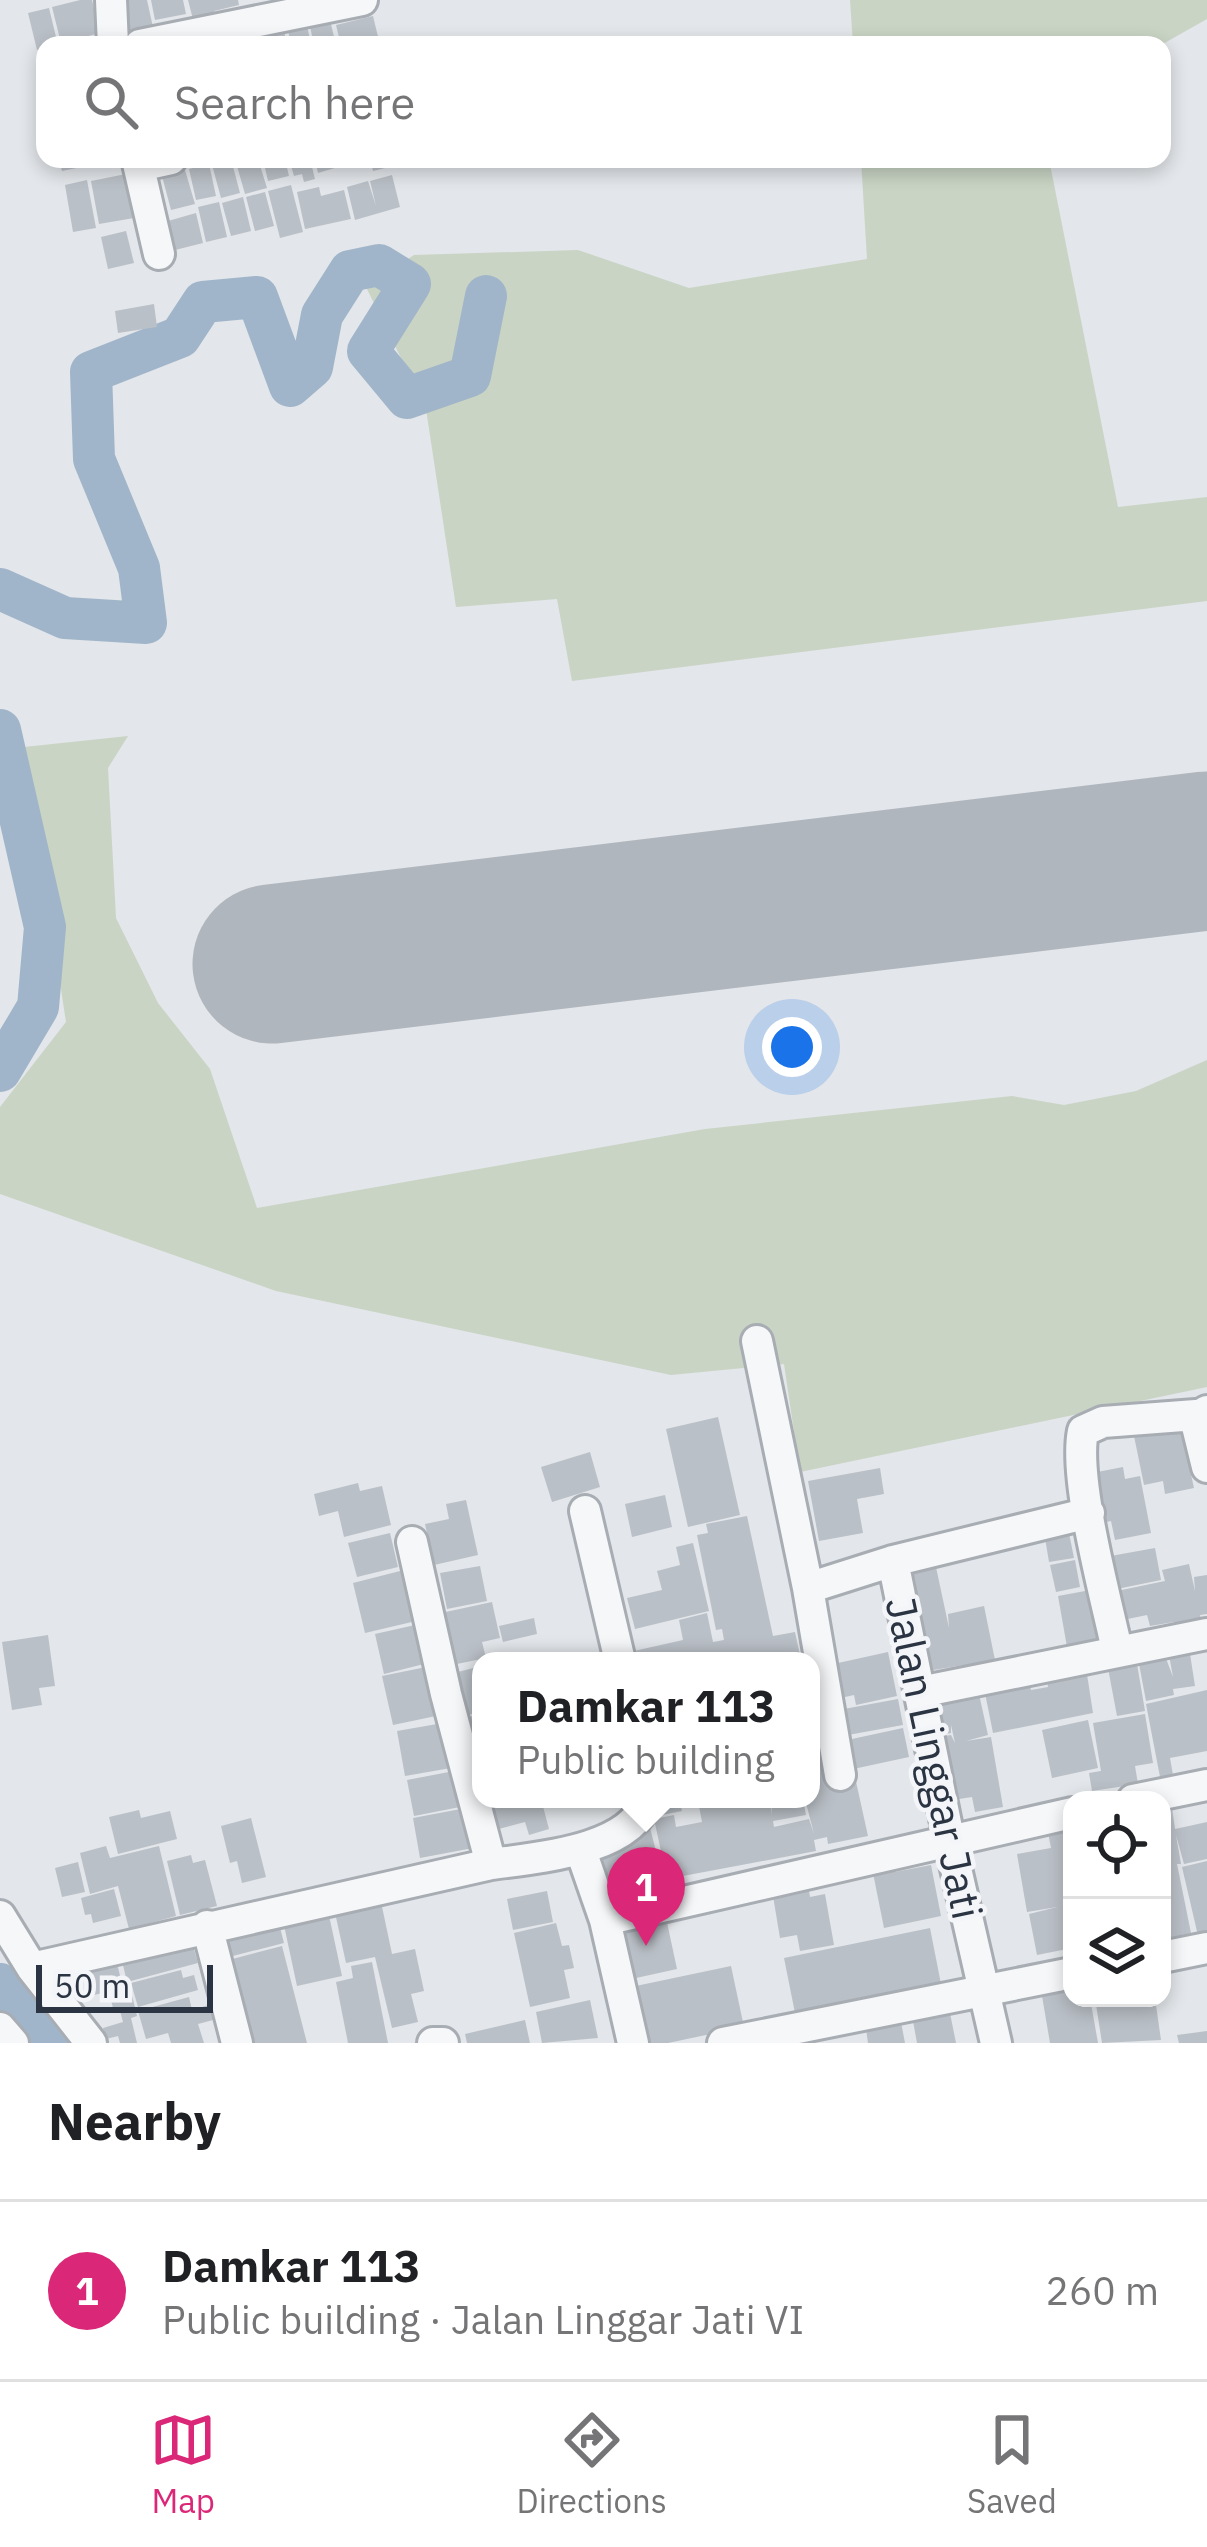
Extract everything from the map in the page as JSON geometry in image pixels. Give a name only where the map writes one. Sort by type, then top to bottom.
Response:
[{"type":"street","points":[[111,0],[112,36]]},
{"type":"street","points":[[184,36],[362,0]]},
{"type":"street","points":[[139,168],[159,254]]},
{"type":"street","points":[[758,1341],[819,1652]]},
{"type":"street","points":[[1117,1650],[1089,1513],[1083,1431],[1103,1422],[1202,1413],[1207,1466]]},
{"type":"street","points":[[585,1511],[618,1652]]},
{"type":"street","points":[[893,1561],[1089,1513]]},
{"type":"street","points":[[412,1542],[472,1792]]},
{"type":"street","name":"Jalan Linggar Jati","points":[[808,1588],[893,1561],[996,2043]]},
{"type":"street","points":[[920,1692],[1207,1634]]},
{"type":"street","points":[[820,1658],[840,1775]]},
{"type":"street","points":[[1171,1792],[1207,1785]]},
{"type":"street","points":[[476,1808],[491,1864]]},
{"type":"street","points":[[32,1968],[491,1864],[581,1851],[638,1819],[643,1808]]},
{"type":"street","points":[[605,1920],[1063,1815]]},
{"type":"street","points":[[581,1851],[605,1920],[633,2043]]},
{"type":"street","points":[[0,1916],[32,1968],[91,2043]]},
{"type":"street","points":[[207,1926],[237,2043]]},
{"type":"street","points":[[1171,1955],[1207,1948]]},
{"type":"street","points":[[735,2042],[859,2030],[982,1990],[1063,1975]]},
{"type":"street","points":[[0,2028],[13,2043]]},
{"type":"street","points":[[433,2043],[443,2043]]},
{"type":"green space","points":[[850,0],[1207,0],[1207,19],[1171,39],[852,36]]},
{"type":"green space","points":[[862,168],[1051,168],[1118,507],[1207,497],[1207,601],[572,681],[557,599],[456,607],[426,409],[366,287],[414,255],[578,250],[689,288],[867,259]]},
{"type":"green space","points":[[128,736],[108,768],[116,918],[158,1003],[210,1069],[257,1208],[705,1129],[1012,1096],[1064,1105],[1136,1091],[1207,1060],[1207,1387],[800,1472],[784,1364],[671,1375],[276,1291],[0,1194],[0,1107],[66,1022],[24,747]]},
{"type":"building","points":[[92,0],[100,33],[59,36],[52,7]]},
{"type":"building","points":[[115,0],[147,0],[154,32],[121,36]]},
{"type":"building","points":[[151,0],[183,0],[186,14],[155,20]]},
{"type":"building","points":[[188,0],[238,0],[239,5],[214,11],[216,18],[194,23]]},
{"type":"building","points":[[49,8],[56,36],[36,36],[36,46],[28,13]]},
{"type":"building","points":[[329,16],[334,36],[312,36],[309,22]]},
{"type":"building","points":[[373,16],[378,36],[339,36],[336,25]]},
{"type":"building","points":[[283,25],[285,36],[262,36],[261,30]]},
{"type":"building","points":[[307,25],[309,36],[289,36],[288,30]]},
{"type":"building","points":[[210,168],[216,196],[196,200],[189,169]]},
{"type":"building","points":[[213,168],[233,168],[240,193],[221,198]]},
{"type":"building","points":[[238,168],[261,168],[267,188],[245,194]]},
{"type":"building","points":[[265,168],[287,168],[289,176],[268,181]]},
{"type":"building","points":[[292,168],[312,168],[315,179],[304,182],[302,174],[294,176]]},
{"type":"building","points":[[185,170],[195,204],[171,210],[162,176]]},
{"type":"building","points":[[126,174],[134,218],[99,224],[91,181]]},
{"type":"building","points":[[392,175],[400,207],[355,220],[347,187],[368,181],[376,206],[370,181]]},
{"type":"building","points":[[87,180],[96,228],[73,232],[65,185]]},
{"type":"building","points":[[291,185],[303,232],[280,238],[268,191]]},
{"type":"building","points":[[319,187],[321,196],[344,190],[351,219],[305,229],[297,192]]},
{"type":"building","points":[[265,192],[274,226],[255,231],[246,197]]},
{"type":"building","points":[[243,197],[251,231],[231,236],[222,203]]},
{"type":"building","points":[[219,202],[227,237],[206,242],[198,207]]},
{"type":"building","points":[[196,213],[203,243],[175,250],[168,221]]},
{"type":"building","points":[[126,231],[134,263],[108,269],[101,237]]},
{"type":"building","points":[[154,304],[157,327],[118,333],[115,311]]},
{"type":"building","points":[[718,1417],[740,1515],[688,1527],[666,1429]]},
{"type":"building","points":[[1180,1425],[1194,1488],[1165,1494],[1163,1481],[1144,1485],[1134,1436]]},
{"type":"building","points":[[590,1452],[600,1487],[552,1502],[541,1467]]},
{"type":"building","points":[[1123,1467],[1125,1479],[1140,1476],[1151,1533],[1115,1540],[1111,1521],[1097,1524],[1087,1474]]},
{"type":"building","points":[[880,1468],[884,1494],[857,1499],[863,1533],[819,1541],[808,1481]]},
{"type":"building","points":[[358,1483],[360,1491],[382,1486],[391,1525],[344,1537],[338,1511],[319,1516],[314,1494]]},
{"type":"building","points":[[665,1495],[672,1527],[632,1537],[625,1504]]},
{"type":"building","points":[[466,1500],[478,1555],[434,1565],[425,1524],[449,1519],[446,1504]]},
{"type":"building","points":[[747,1516],[773,1636],[795,1632],[799,1652],[634,1652],[683,1640],[679,1620],[707,1613],[713,1642],[724,1640],[722,1629],[716,1630],[697,1535],[708,1533],[706,1524]]},
{"type":"building","points":[[390,1533],[398,1567],[357,1577],[348,1543]]},
{"type":"building","points":[[1069,1533],[1074,1558],[1049,1562],[1045,1538]]},
{"type":"building","points":[[693,1543],[709,1611],[635,1629],[627,1598],[662,1590],[657,1571],[680,1565],[676,1547]]},
{"type":"building","points":[[1155,1548],[1161,1580],[1112,1590],[1105,1557]]},
{"type":"building","points":[[933,1553],[949,1628],[948,1614],[984,1606],[995,1660],[927,1671],[898,1561]]},
{"type":"building","points":[[1075,1560],[1080,1587],[1056,1592],[1050,1565]]},
{"type":"building","points":[[1189,1564],[1195,1591],[1194,1577],[1207,1575],[1207,1614],[1200,1615],[1201,1620],[1175,1626],[1174,1622],[1150,1626],[1147,1615],[1118,1621],[1112,1592],[1165,1581],[1162,1570]]},
{"type":"building","points":[[480,1566],[487,1601],[447,1609],[440,1573]]},
{"type":"building","points":[[404,1570],[416,1621],[365,1633],[353,1583]]},
{"type":"building","points":[[1096,1589],[1105,1640],[1067,1647],[1058,1596]]},
{"type":"building","points":[[492,1602],[500,1638],[482,1642],[484,1652],[472,1652],[472,1661],[452,1665],[441,1613]]},
{"type":"building","points":[[534,1618],[537,1634],[503,1642],[499,1626]]},
{"type":"building","points":[[415,1625],[424,1664],[384,1674],[375,1634]]},
{"type":"building","points":[[48,1635],[55,1686],[39,1688],[42,1705],[12,1710],[2,1642]]},
{"type":"building","points":[[1188,1641],[1195,1686],[1146,1701],[1139,1664],[1150,1662],[1148,1651],[1162,1648],[1173,1677],[1167,1644]]},
{"type":"building","points":[[888,1652],[897,1696],[856,1705],[854,1695],[836,1699],[829,1665]]},
{"type":"building","points":[[1136,1658],[1145,1711],[1117,1716],[1107,1663]]},
{"type":"building","points":[[426,1667],[436,1716],[393,1725],[382,1676]]},
{"type":"building","points":[[472,1668],[472,1714],[465,1716],[454,1673]]},
{"type":"building","points":[[1086,1668],[1093,1713],[993,1733],[985,1693],[1030,1685],[1031,1690],[1048,1687],[1046,1674]]},
{"type":"building","points":[[1207,1690],[1207,1751],[1170,1758],[1173,1775],[1160,1777],[1146,1704]]},
{"type":"building","points":[[979,1694],[988,1735],[966,1741],[991,1737],[1003,1807],[975,1812],[972,1797],[959,1799],[956,1784],[941,1787],[933,1738],[951,1735],[955,1743],[951,1725],[951,1733],[934,1736],[927,1704]]},
{"type":"building","points":[[898,1699],[903,1725],[837,1737],[833,1711]]},
{"type":"building","points":[[1145,1714],[1153,1763],[1135,1766],[1138,1784],[1092,1791],[1089,1773],[1101,1771],[1093,1723]]},
{"type":"building","points":[[472,1716],[472,1743],[465,1718]]},
{"type":"building","points":[[1088,1720],[1098,1768],[1052,1778],[1042,1730]]},
{"type":"building","points":[[443,1723],[451,1768],[405,1776],[397,1731]]},
{"type":"building","points":[[903,1728],[909,1757],[844,1771],[838,1742]]},
{"type":"building","points":[[832,1755],[837,1780],[855,1777],[868,1836],[828,1844],[827,1837],[814,1840],[816,1851],[667,1879],[654,1819],[674,1815],[676,1827],[702,1822],[699,1808],[771,1808],[772,1815],[772,1808],[805,1808],[806,1815],[773,1821],[774,1827],[809,1819],[814,1834],[807,1808],[820,1808],[820,1757]]},
{"type":"building","points":[[454,1771],[460,1807],[414,1816],[407,1780]]},
{"type":"building","points":[[466,1808],[473,1848],[420,1858],[413,1818]]},
{"type":"building","points":[[489,1808],[543,1808],[549,1829],[529,1835],[525,1822],[495,1830]]},
{"type":"building","points":[[656,1808],[681,1808],[682,1811],[657,1816]]},
{"type":"building","points":[[1171,1808],[1175,1829],[1207,1822],[1207,1859],[1184,1864],[1176,1835],[1191,1933],[1171,1937],[1171,1899]]},
{"type":"building","points":[[139,1810],[141,1818],[170,1811],[177,1839],[118,1854],[109,1817]]},
{"type":"building","points":[[251,1818],[266,1877],[242,1883],[237,1861],[230,1863],[221,1826]]},
{"type":"building","points":[[1063,1826],[1063,1950],[1037,1955],[1029,1914],[1057,1907],[1027,1912],[1017,1854],[1051,1848],[1047,1827]]},
{"type":"building","points":[[650,1828],[663,1878],[611,1892],[598,1842]]},
{"type":"building","points":[[106,1846],[110,1858],[159,1846],[176,1916],[129,1929],[118,1886],[90,1894],[80,1853]]},
{"type":"building","points":[[191,1855],[193,1863],[205,1860],[217,1906],[180,1915],[167,1861]]},
{"type":"building","points":[[893,1859],[895,1872],[931,1865],[941,1916],[884,1928],[871,1863]]},
{"type":"building","points":[[1207,1861],[1207,1938],[1199,1940],[1182,1867]]},
{"type":"building","points":[[78,1862],[85,1892],[62,1897],[55,1868]]},
{"type":"building","points":[[808,1884],[810,1897],[825,1894],[834,1945],[800,1951],[797,1935],[780,1938],[772,1890]]},
{"type":"building","points":[[114,1889],[121,1916],[93,1923],[91,1914],[85,1915],[81,1898]]},
{"type":"building","points":[[547,1891],[553,1922],[513,1930],[507,1899]]},
{"type":"building","points":[[380,1897],[392,1954],[415,1949],[424,1991],[411,1994],[418,2022],[392,2028],[375,1957],[346,1963],[334,1908]]},
{"type":"building","points":[[327,1906],[342,1976],[297,1986],[282,1916]]},
{"type":"building","points":[[665,1913],[677,1969],[627,1980],[615,1923]]},
{"type":"building","points":[[277,1916],[284,1943],[225,1958],[219,1931]]},
{"type":"building","points":[[556,1923],[562,1946],[569,1945],[574,1968],[564,1970],[570,1998],[530,2007],[514,1933]]},
{"type":"building","points":[[930,1928],[941,1984],[795,2013],[784,1958]]},
{"type":"building","points":[[191,1939],[198,1963],[127,1982],[119,1948]]},
{"type":"building","points":[[282,1946],[307,2043],[242,2043],[225,1961]]},
{"type":"building","points":[[116,1959],[123,1988],[94,1995],[87,1965]]},
{"type":"building","points":[[372,1962],[388,2043],[348,2043],[336,1982],[353,1978],[351,1966]]},
{"type":"building","points":[[731,1966],[744,2027],[668,2043],[642,2043],[631,1987]]},
{"type":"building","points":[[181,1970],[183,1978],[194,1975],[198,1990],[138,2007],[131,1983]]},
{"type":"building","points":[[131,1991],[137,2043],[120,2043],[118,2036],[106,2039],[103,2028],[123,2022],[110,1996]]},
{"type":"building","points":[[1063,1992],[1063,2007],[1092,2007],[1098,2043],[1050,2043],[1042,1996]]},
{"type":"building","points":[[189,1997],[192,2010],[212,2004],[217,2019],[198,2024],[204,2043],[171,2043],[168,2033],[146,2039],[138,2011]]},
{"type":"building","points":[[590,2000],[598,2038],[542,2043],[536,2012]]},
{"type":"building","points":[[1096,2007],[1156,2007],[1161,2040],[1102,2043]]},
{"type":"building","points":[[950,2013],[956,2043],[917,2043],[913,2021]]},
{"type":"building","points":[[525,2020],[530,2043],[467,2043],[465,2034]]},
{"type":"building","points":[[901,2022],[905,2043],[868,2043],[866,2029]]},
{"type":"building","points":[[1207,2031],[1207,2043],[1179,2043],[1177,2035]]},
{"type":"waterway","points":[[0,589],[65,618],[146,623],[139,568],[94,459],[91,372],[180,337],[203,302],[257,297],[290,386],[312,367],[322,315],[350,271],[379,265],[410,284],[368,351],[407,398],[470,376],[486,296]]},
{"type":"waterway","points":[[0,730],[45,927],[38,1007],[0,1071]]},
{"type":"waterway","points":[[0,1984],[48,2043]]},
{"type":"runway","points":[[272,964],[1207,851]]},
{"type":"place","name":"Damkar 113","points":[[646,1946]]}]
